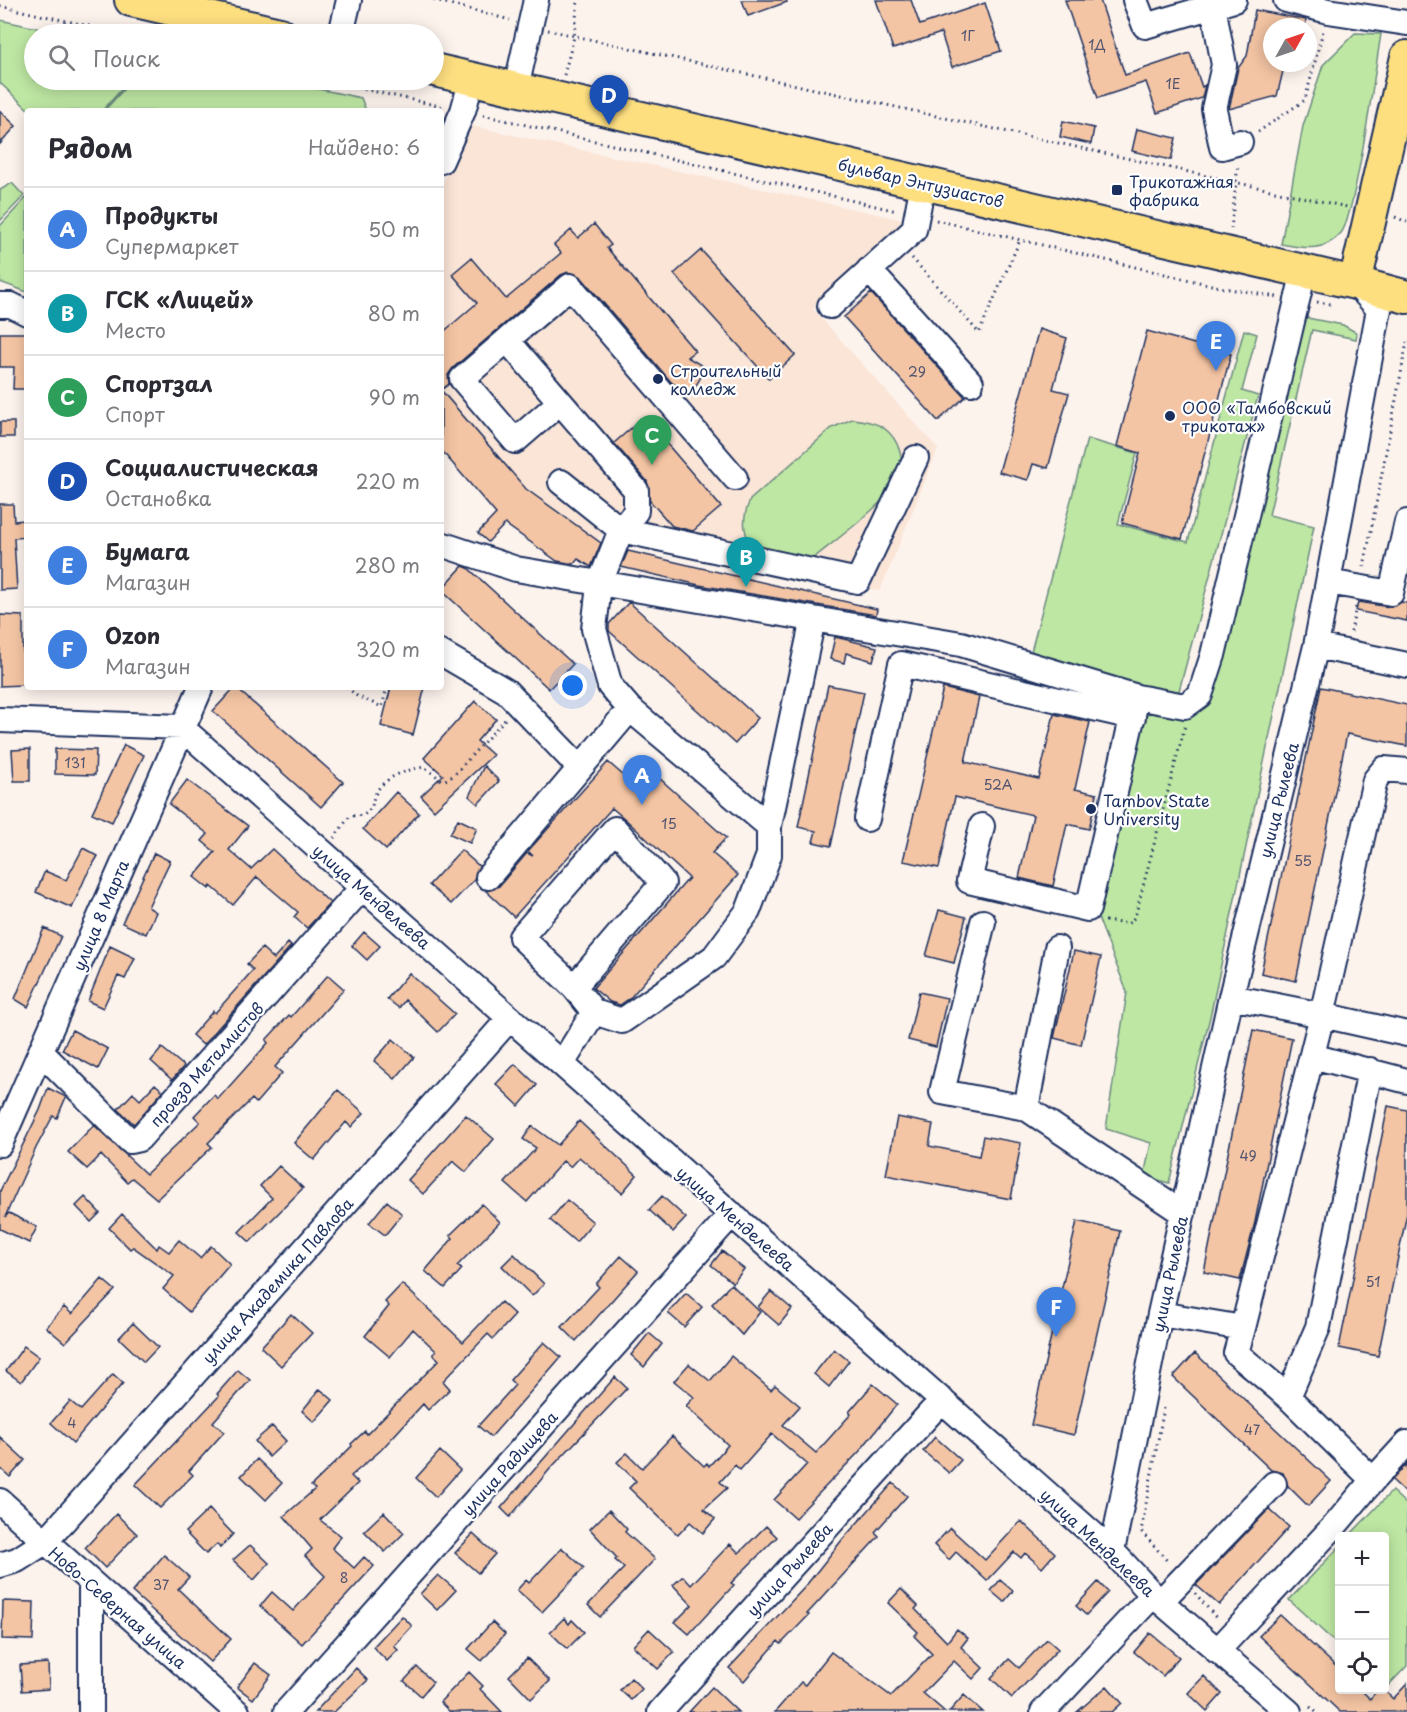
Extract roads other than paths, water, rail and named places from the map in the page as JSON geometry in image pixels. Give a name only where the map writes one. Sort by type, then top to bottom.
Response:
[{"type":"main road","points":[[131,0],[236,24]]},
{"type":"main road","points":[[1404,67],[1407,136]]},
{"type":"main road","points":[[1355,283],[1404,67]]},
{"type":"main road","name":"бульвар Энтузиастов","points":[[444,72],[1229,254],[1300,286],[1355,283],[1407,297]]},
{"type":"street","points":[[343,24],[349,0]]},
{"type":"street","points":[[516,88],[536,0]]},
{"type":"street","points":[[1135,0],[1145,26],[1223,3],[1224,65],[1214,109],[1222,147],[1240,142]]},
{"type":"street","points":[[1286,0],[1328,11],[1407,23]]},
{"type":"street","points":[[444,154],[463,111],[472,79]]},
{"type":"street","points":[[830,306],[916,228],[924,183]]},
{"type":"street","points":[[869,270],[971,383]]},
{"type":"street","name":"улица Рылеева","points":[[1113,1551],[1160,1314],[1231,997],[1316,646],[1379,309],[1355,283]]},
{"type":"street","points":[[560,402],[515,441],[462,379],[570,286],[735,478]]},
{"type":"street","points":[[867,819],[901,664],[1135,707],[1190,704],[1200,695],[1213,655],[1300,286]]},
{"type":"street","points":[[0,305],[11,305],[24,312]]},
{"type":"street","points":[[507,340],[636,490],[636,511],[621,530],[598,585],[594,629],[610,687],[630,710],[769,826]]},
{"type":"street","points":[[561,482],[621,530],[858,581],[916,458]]},
{"type":"street","points":[[1328,582],[1399,594],[1407,522]]},
{"type":"street","points":[[444,545],[516,569],[598,585],[961,644],[1135,707]]},
{"type":"street","points":[[574,987],[663,883],[615,830],[521,937],[574,987],[594,1012],[622,1021],[714,957],[748,910],[769,855],[769,826],[813,619]]},
{"type":"street","points":[[1316,646],[1407,665]]},
{"type":"street","points":[[444,655],[506,691],[580,768]]},
{"type":"street","name":"улица 8 Марта","points":[[0,1144],[200,690]]},
{"type":"street","points":[[982,826],[969,881],[1088,909],[1135,707]]},
{"type":"street","points":[[488,877],[630,710]]},
{"type":"street","points":[[0,720],[181,728]]},
{"type":"street","name":"улица Менделеева","points":[[181,728],[1113,1551],[1157,1598],[1224,1643],[1298,1708]]},
{"type":"street","points":[[1373,1480],[1288,1397],[1236,1353],[1322,1015],[1375,780],[1384,769],[1407,771]]},
{"type":"street","name":"проезд Металлистов","points":[[41,1052],[130,1141],[139,1139],[362,888]]},
{"type":"street","points":[[982,922],[942,1092],[1026,1108],[1183,1213]]},
{"type":"street","points":[[1026,1108],[1057,948]]},
{"type":"street","points":[[1231,997],[1407,1034]]},
{"type":"street","points":[[562,1064],[594,1012]]},
{"type":"street","name":"улица Академика Павлова","points":[[0,1565],[18,1560],[45,1542],[510,1018]]},
{"type":"street","points":[[1312,1056],[1407,1081]]},
{"type":"street","points":[[1288,1397],[1318,1327],[1370,1070]]},
{"type":"street","name":"улица Радищева","points":[[286,1712],[732,1214]]},
{"type":"street","points":[[1160,1314],[1243,1328]]},
{"type":"street","name":"улица Рылеева","points":[[660,1712],[942,1400]]},
{"type":"street","points":[[1224,1643],[1330,1530],[1407,1443]]},
{"type":"street","points":[[1043,1712],[1157,1598],[1183,1579],[1274,1484]]},
{"type":"street","name":"Ново-Северная улица","points":[[0,1502],[237,1712]]},
{"type":"street","points":[[91,1583],[91,1712]]},
{"type":"place","name":"Социалистическая","points":[[609,125]]},
{"type":"place","name":"Трикотажная фабрика","points":[[1117,190]]},
{"type":"place","name":"Бумага","points":[[1216,371]]},
{"type":"place","name":"Строительный колледж","points":[[658,379]]},
{"type":"place","name":"ООО «Тамбовский трикотаж»","points":[[1170,416]]},
{"type":"place","name":"Спортзал","points":[[652,465]]},
{"type":"place","name":"ГСК «Лицей»","points":[[746,587]]},
{"type":"place","name":"Продукты","points":[[642,805]]},
{"type":"place","name":"Tambov State University","points":[[1091,809]]},
{"type":"place","name":"Ozon","points":[[1056,1337]]}]
